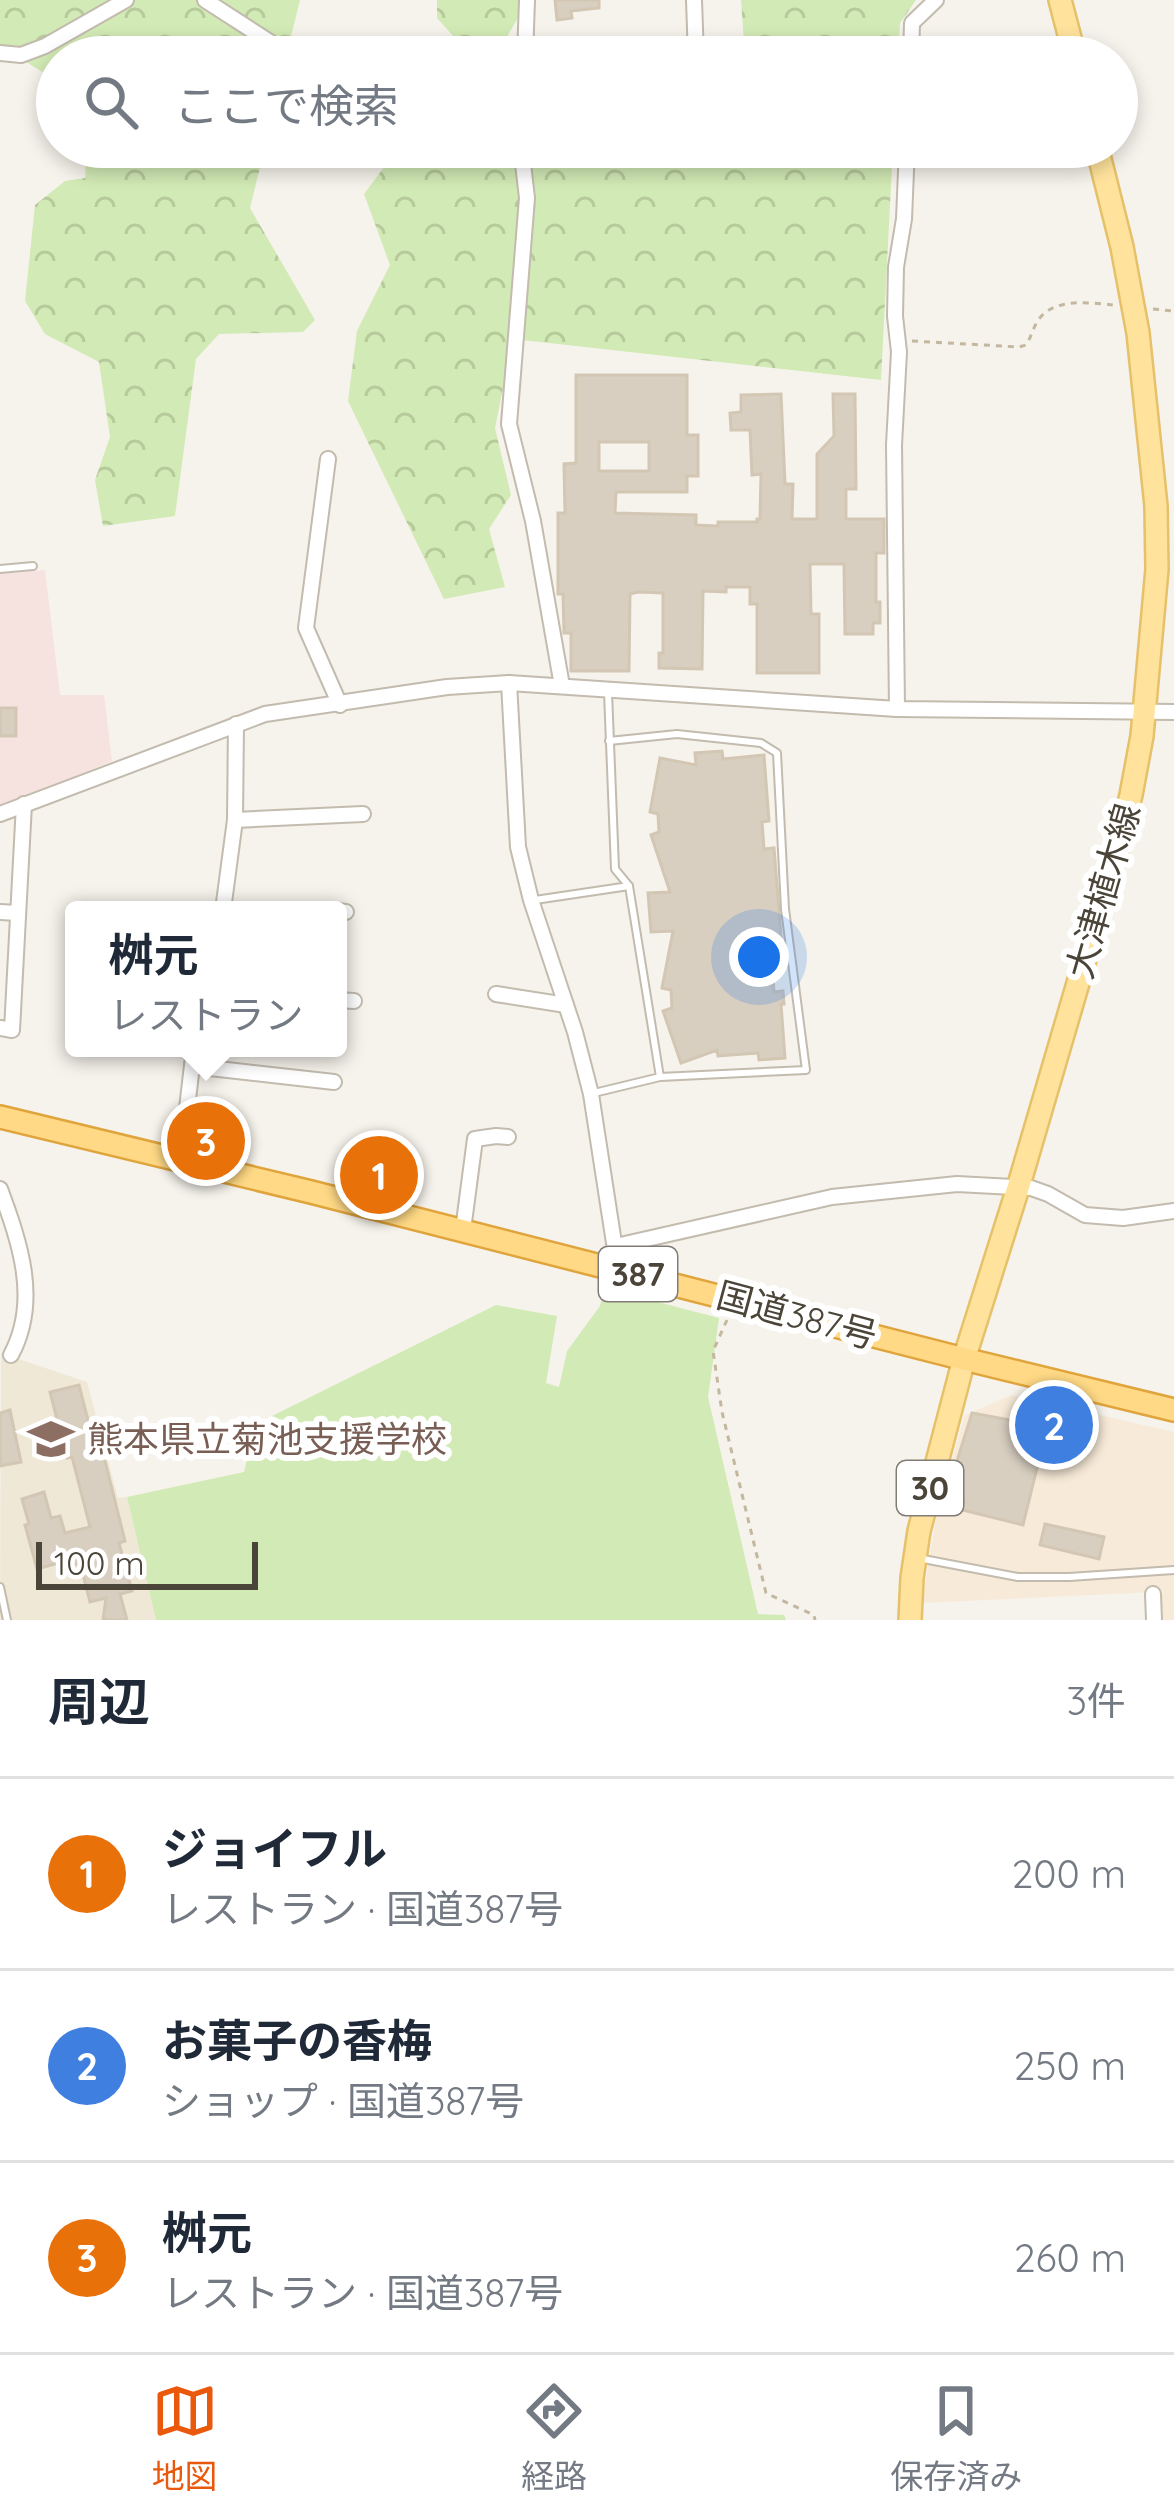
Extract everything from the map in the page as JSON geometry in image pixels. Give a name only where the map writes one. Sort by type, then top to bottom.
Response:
[{"type":"highway","name":"国道387号","points":[[0,1117],[463,1230],[617,1257],[737,1299],[1174,1410]]},
{"type":"main road","points":[[1060,0],[1069,36]]},
{"type":"main road","name":"大津植木線","points":[[910,1620],[914,1557],[964,1359],[1132,795],[1145,712],[1157,569],[1156,506],[1133,307],[1102,168]]},
{"type":"street","points":[[63,36],[126,0]]},
{"type":"street","points":[[205,0],[261,36]]},
{"type":"street","points":[[526,36],[527,0]]},
{"type":"street","points":[[694,0],[695,36]]},
{"type":"street","points":[[912,36],[912,23],[936,0]]},
{"type":"street","points":[[0,53],[21,55],[36,49]]},
{"type":"street","points":[[523,168],[527,198],[509,424],[533,520],[562,686]]},
{"type":"street","points":[[897,709],[895,316],[906,168]]},
{"type":"street","points":[[328,459],[306,628],[340,705]]},
{"type":"street","points":[[509,683],[518,847],[591,1094],[617,1257],[832,1197],[957,1184],[1018,1187],[1048,1194],[1085,1216],[1123,1218],[1174,1211]]},
{"type":"street","points":[[0,814],[265,714],[447,687],[509,683],[897,709],[1174,712]]},
{"type":"street","points":[[224,901],[235,820],[236,724]]},
{"type":"street","points":[[0,1028],[12,1030],[24,804]]},
{"type":"street","points":[[235,820],[363,814]]},
{"type":"street","points":[[0,912],[18,913]]},
{"type":"street","points":[[496,994],[566,1005]]},
{"type":"street","points":[[181,1160],[193,1057]]},
{"type":"street","points":[[192,1066],[334,1082]]},
{"type":"street","points":[[463,1230],[475,1139],[508,1137]]},
{"type":"street","points":[[0,1189],[22,1262],[28,1304],[11,1355]]},
{"type":"street","points":[[1153,1594],[1154,1620]]},
{"type":"lane","points":[[0,569],[33,566]]},
{"type":"lane","points":[[608,689],[615,869],[629,886],[660,1077]]},
{"type":"lane","points":[[591,1094],[660,1077],[806,1070],[785,909],[777,753],[760,743],[677,734],[609,741]]},
{"type":"lane","points":[[531,900],[629,886]]},
{"type":"lane","points":[[0,1369],[11,1355]]},
{"type":"lane","points":[[914,1557],[1018,1577],[1174,1570]]},
{"type":"lane","points":[[0,1586],[8,1620]]},
{"type":"path","points":[[898,340],[1019,347],[1031,338],[1040,317],[1058,306],[1080,302],[1174,311]]},
{"type":"path","points":[[737,1299],[712,1351],[752,1541],[766,1593],[814,1615],[815,1620]]},
{"type":"shaded area","points":[[45,570],[60,695],[104,695],[112,761],[0,809],[0,574]]},
{"type":"shaded area","name":"熊本県立菊池支援学校","points":[[1,1353],[87,1382],[118,1498],[127,1497],[156,1620],[0,1620]]},
{"type":"shaded area","points":[[1012,1395],[1174,1432],[1174,1620],[1157,1620],[1155,1592],[922,1603],[937,1513],[965,1415]]},
{"type":"green space","points":[[0,0],[300,0],[291,36],[36,36],[36,68],[0,46]]},
{"type":"green space","points":[[437,0],[523,0],[507,36],[453,36],[437,18]]},
{"type":"green space","points":[[741,0],[916,0],[900,23],[899,36],[744,36]]},
{"type":"green space","points":[[86,168],[260,168],[250,208],[315,320],[303,332],[219,334],[196,359],[175,516],[103,526],[95,480],[110,437],[99,362],[45,334],[25,301],[35,205],[65,181],[85,178]]},
{"type":"green space","points":[[383,168],[892,168],[881,380],[513,339],[495,428],[511,495],[489,529],[505,587],[444,599],[348,401],[357,331],[390,265],[364,194]]},
{"type":"green space","points":[[604,1288],[719,1318],[708,1397],[758,1614],[784,1615],[786,1620],[156,1620],[127,1497],[244,1472],[253,1433],[270,1417],[496,1305],[557,1316],[546,1383],[559,1387],[567,1351],[600,1306]]},
{"type":"building","points":[[555,0],[599,0],[599,8],[571,11],[572,18],[557,20]]},
{"type":"building","points":[[576,375],[687,375],[687,435],[698,435],[698,476],[687,476],[687,492],[616,492],[615,513],[696,515],[696,525],[757,522],[761,474],[752,475],[750,430],[731,430],[730,413],[741,412],[741,395],[781,394],[785,484],[793,484],[792,519],[817,519],[817,454],[834,436],[833,394],[855,394],[856,489],[846,489],[846,519],[884,519],[884,553],[876,553],[880,623],[873,623],[873,634],[845,634],[844,564],[810,564],[811,614],[819,614],[819,673],[757,673],[757,604],[750,604],[750,587],[703,591],[702,669],[659,668],[663,593],[638,592],[630,594],[629,671],[571,671],[571,633],[564,633],[563,594],[558,594],[558,513],[565,513],[564,464],[576,463]],"holes":[[[599,442],[649,442],[649,471],[599,471]]]},
{"type":"building","points":[[0,708],[16,708],[16,736],[0,736]]},
{"type":"building","points":[[722,751],[723,759],[764,755],[769,821],[762,822],[764,849],[774,848],[782,948],[771,948],[774,992],[783,991],[785,1058],[759,1060],[758,1053],[718,1056],[717,1050],[681,1063],[663,1011],[672,1008],[671,990],[662,988],[673,931],[651,932],[648,893],[670,892],[651,835],[659,832],[658,814],[650,812],[660,758],[696,765],[695,753]]},
{"type":"building","points":[[367,1151],[405,1158],[398,1197],[359,1189]]},
{"type":"building","points":[[79,1385],[96,1451],[102,1449],[125,1541],[119,1543],[132,1591],[120,1594],[127,1620],[103,1620],[106,1598],[90,1602],[80,1563],[74,1565],[73,1559],[37,1569],[25,1525],[29,1524],[22,1499],[44,1492],[51,1518],[60,1516],[65,1533],[90,1527],[50,1392]]},
{"type":"building","points":[[10,1410],[21,1462],[0,1466],[0,1413]]},
{"type":"building","points":[[972,1413],[1047,1427],[1023,1525],[962,1510],[964,1501],[946,1496]]},
{"type":"building","points":[[1045,1524],[1104,1537],[1099,1559],[1040,1545]]},
{"type":"place","name":"桝元","points":[[206,1141]]},
{"type":"place","name":"ジョイフル","points":[[379,1175]]},
{"type":"place","name":"お菓子の香梅","points":[[1054,1425]]},
{"type":"place","name":"熊本県立菊池支援学校","points":[[51,1439]]}]
